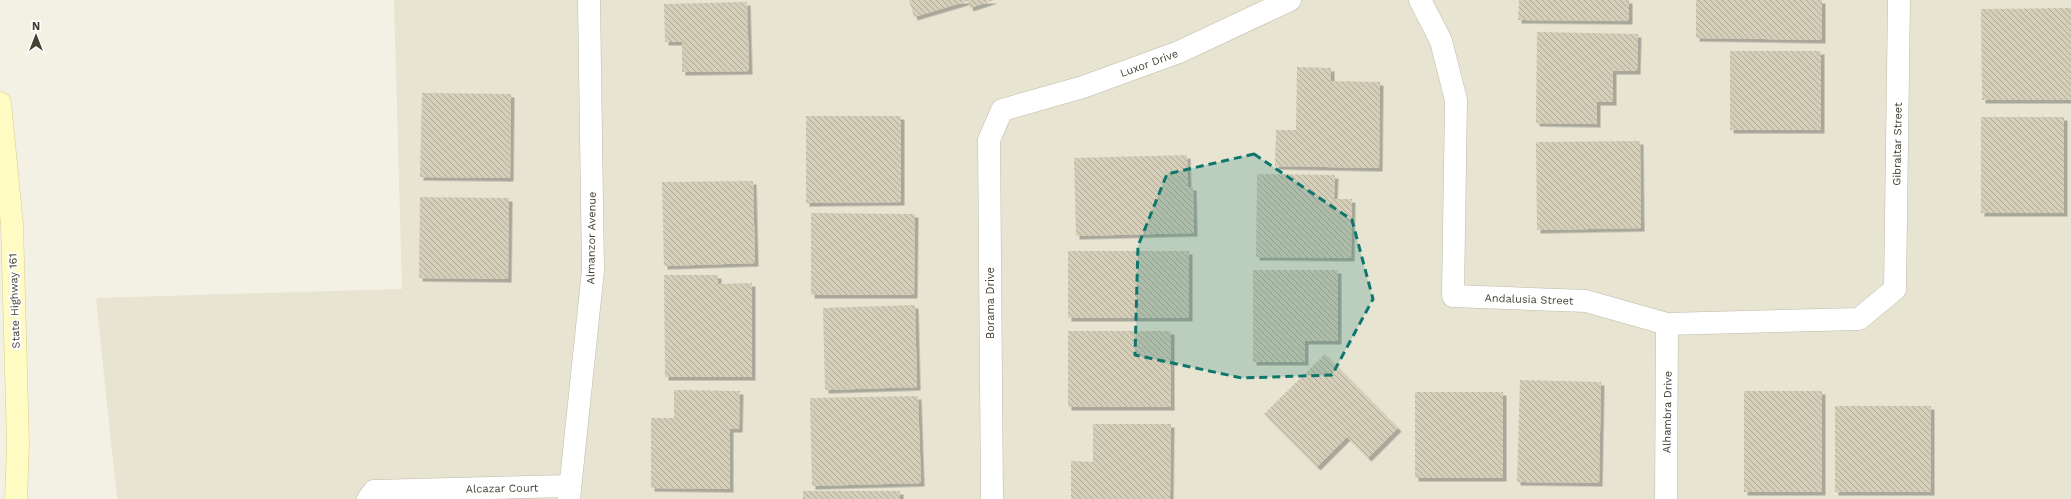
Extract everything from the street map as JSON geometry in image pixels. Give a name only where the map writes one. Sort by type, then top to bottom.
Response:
[{"type":"main road","name":"State Highway 161","points":[[0,103],[12,224],[18,444],[16,499]]},
{"type":"street","name":"Almanzor Avenue","points":[[569,493],[592,270],[589,0]]},
{"type":"street","name":"Luxor Drive","points":[[1002,110],[1083,87],[1180,52],[1290,0]]},
{"type":"street","name":"Andalusia Street","points":[[1420,0],[1441,41],[1456,100],[1453,296],[1586,301],[1668,324],[1859,319],[1894,289]]},
{"type":"street","name":"Gibraltar Street","points":[[1894,289],[1899,0]]},
{"type":"street","name":"Borama Drive","points":[[992,499],[989,140],[1002,110]]},
{"type":"street","name":"Alhambra Drive","points":[[1666,499],[1668,324]]},
{"type":"street","name":"Alcazar Court","points":[[368,499],[374,491],[569,493]]},
{"type":"highlighted area","points":[[1254,154],[1352,220],[1373,299],[1332,375],[1242,378],[1135,355],[1138,246],[1167,174]]},
{"type":"shaded area","points":[[394,0],[2071,0],[2071,499],[117,499],[96,298],[402,289]]},
{"type":"building","points":[[909,0],[994,0],[970,8],[968,1],[914,17]]},
{"type":"building","points":[[1519,0],[1629,0],[1629,21],[1518,20]]},
{"type":"building","points":[[1696,0],[1822,0],[1822,40],[1696,38]]},
{"type":"building","points":[[747,2],[749,71],[682,72],[682,42],[665,42],[664,4]]},
{"type":"building","points":[[2071,8],[2071,100],[1982,100],[1981,9]]},
{"type":"building","points":[[1537,32],[1638,34],[1637,71],[1613,71],[1613,102],[1597,102],[1597,124],[1536,123]]},
{"type":"building","points":[[1730,51],[1821,51],[1821,130],[1730,130]]},
{"type":"building","points":[[1297,67],[1331,68],[1331,81],[1380,82],[1379,168],[1275,166],[1276,130],[1296,130]]},
{"type":"building","points":[[422,93],[511,94],[510,178],[420,177]]},
{"type":"building","points":[[806,116],[901,116],[901,202],[806,203]]},
{"type":"building","points":[[1981,117],[2064,117],[2064,213],[1981,213]]},
{"type":"building","points":[[1640,141],[1641,228],[1537,230],[1536,142]]},
{"type":"building","points":[[1187,155],[1188,187],[1193,187],[1194,233],[1076,236],[1074,158]]},
{"type":"building","points":[[1257,174],[1335,175],[1334,199],[1352,199],[1351,258],[1256,257]]},
{"type":"building","points":[[753,181],[755,263],[664,266],[662,182]]},
{"type":"building","points":[[420,197],[509,198],[508,279],[419,278]]},
{"type":"building","points":[[811,213],[915,214],[914,295],[811,295]]},
{"type":"building","points":[[1068,251],[1189,251],[1189,318],[1068,318]]},
{"type":"building","points":[[1253,270],[1338,270],[1338,341],[1305,341],[1305,362],[1253,362]]},
{"type":"building","points":[[664,275],[718,275],[718,284],[752,283],[752,377],[665,377]]},
{"type":"building","points":[[915,305],[917,387],[825,390],[823,308]]},
{"type":"building","points":[[1068,331],[1171,331],[1171,407],[1068,407]]},
{"type":"building","points":[[1325,354],[1398,428],[1368,458],[1347,437],[1317,467],[1264,414]]},
{"type":"building","points":[[1520,380],[1601,382],[1599,483],[1517,482]]},
{"type":"building","points":[[674,390],[740,391],[739,429],[730,429],[730,489],[651,488],[651,418],[674,418]]},
{"type":"building","points":[[1744,391],[1822,391],[1822,492],[1744,492]]},
{"type":"building","points":[[1415,392],[1503,392],[1503,478],[1415,478]]},
{"type":"building","points":[[918,396],[921,483],[812,486],[810,398]]},
{"type":"building","points":[[1835,406],[1931,406],[1931,492],[1835,492]]},
{"type":"building","points":[[1093,424],[1171,424],[1170,499],[1071,499],[1071,461],[1093,462]]},
{"type":"building","points":[[803,491],[900,491],[900,499],[803,499]]}]
